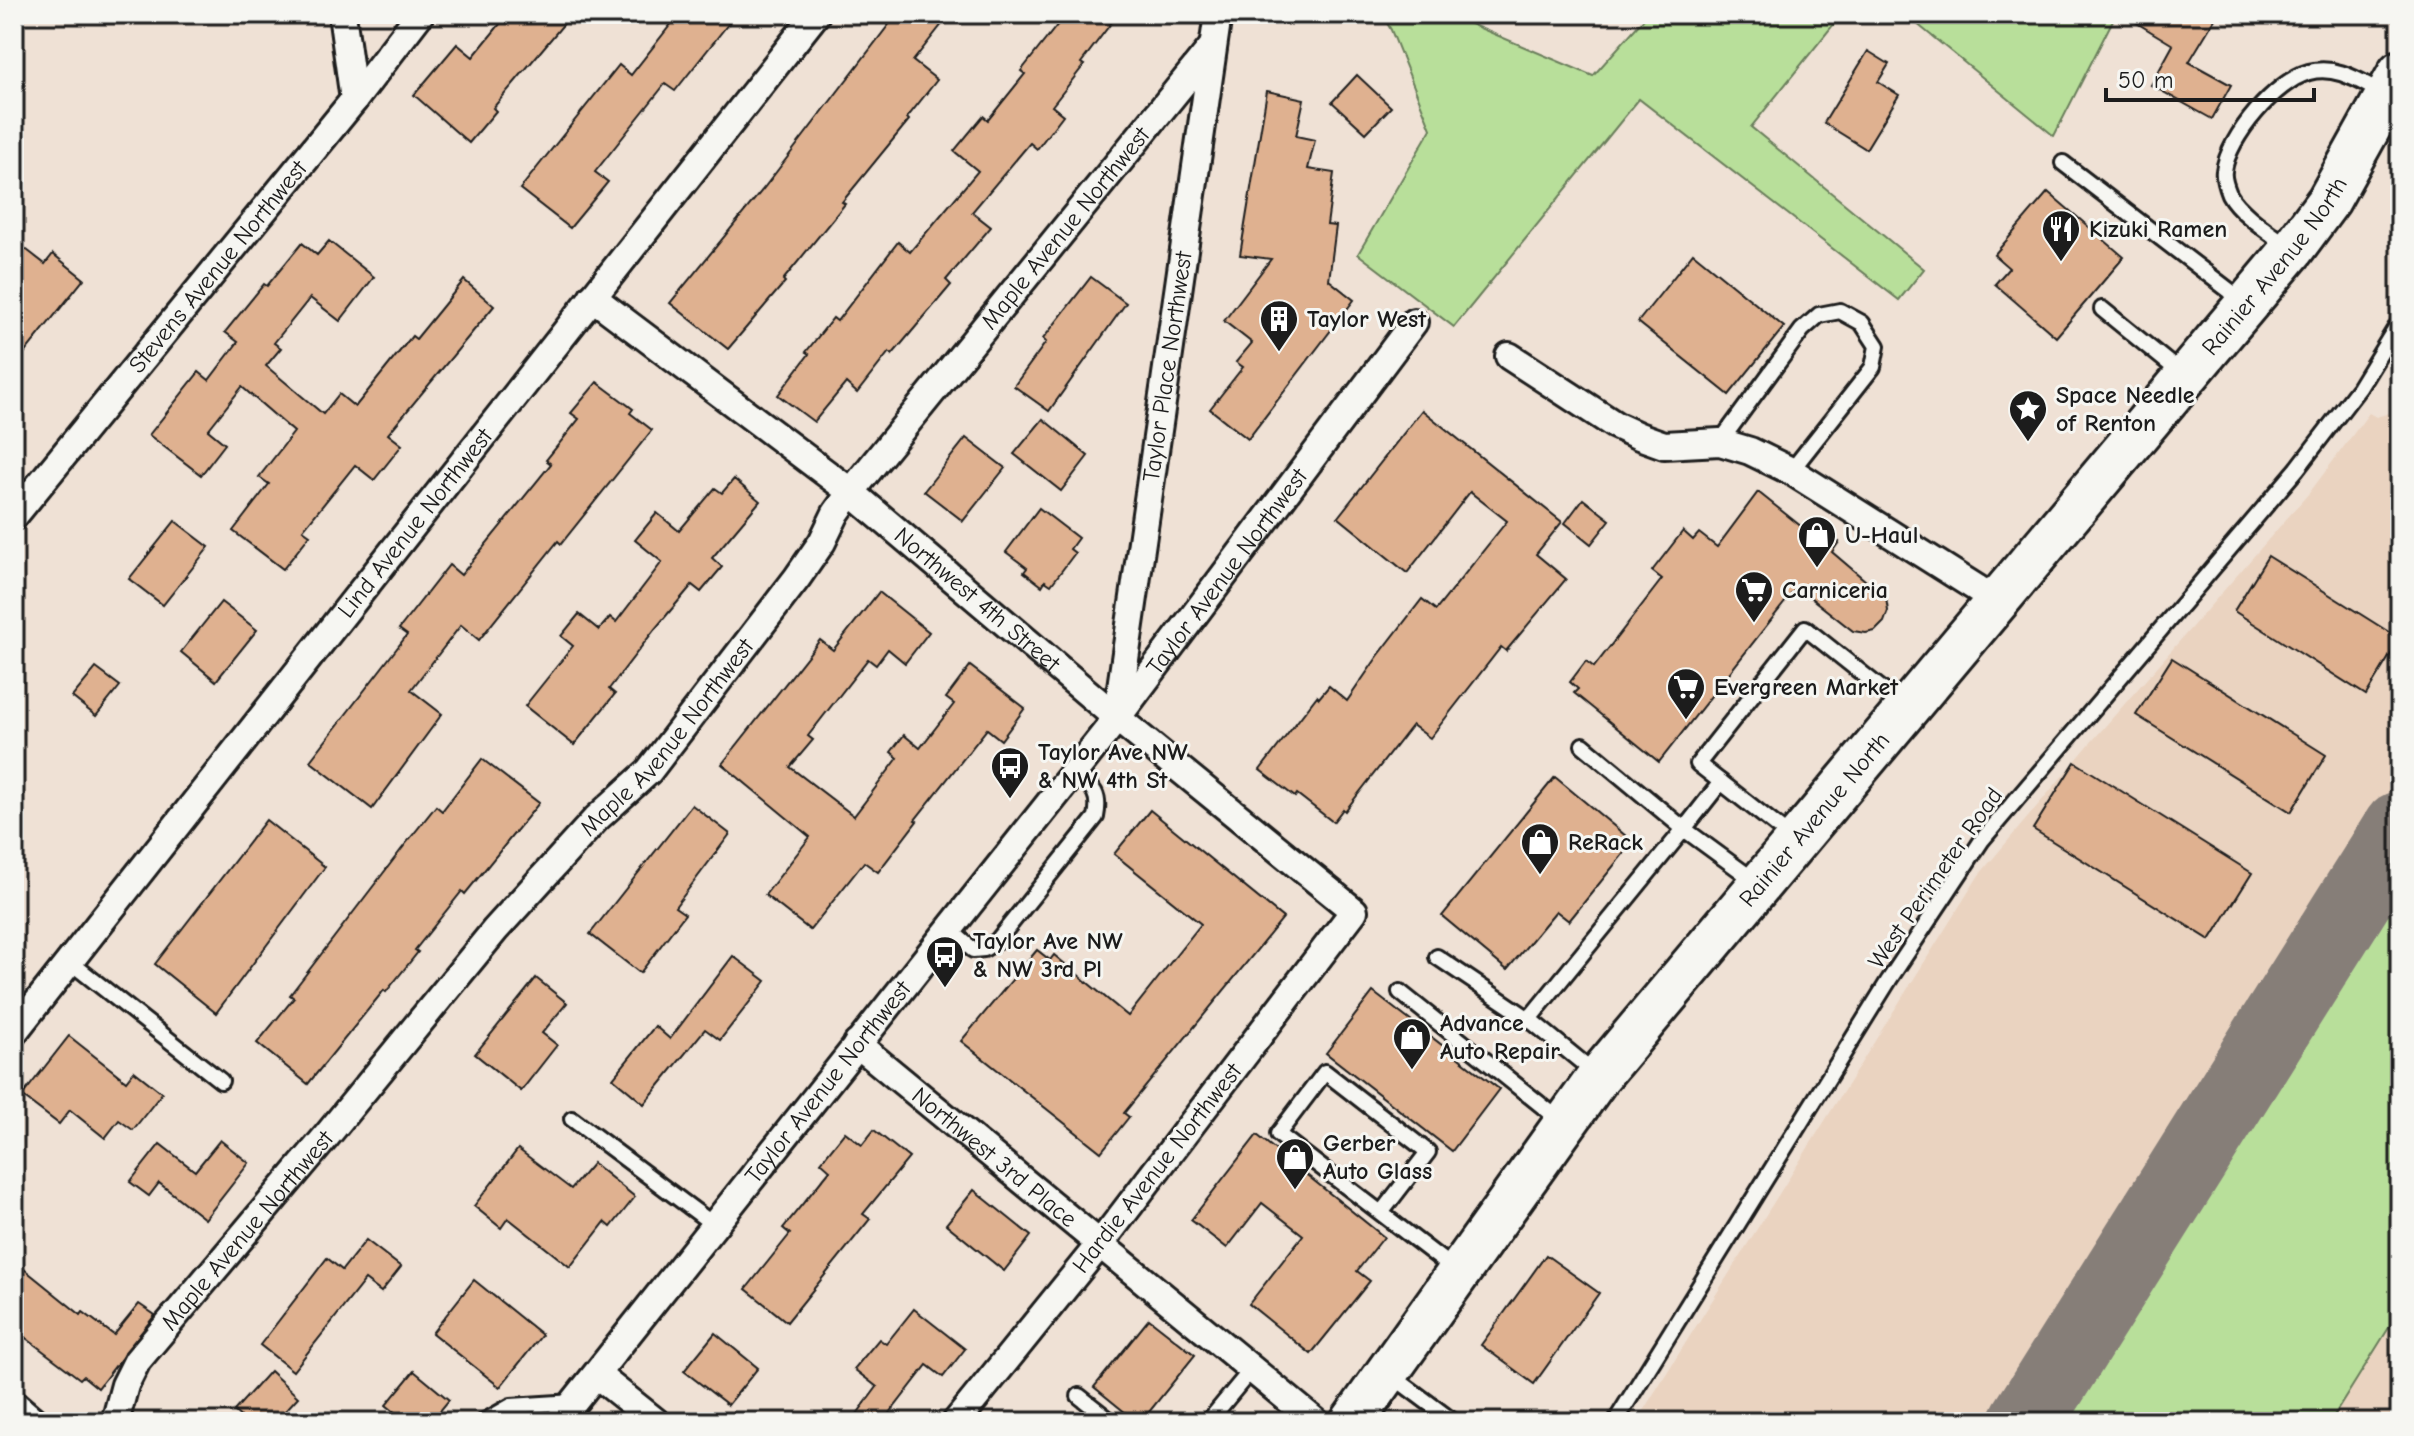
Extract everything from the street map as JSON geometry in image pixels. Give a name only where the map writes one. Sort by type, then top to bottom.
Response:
[{"type":"main road","name":"Rainier Avenue North","points":[[1352,1422],[1599,1076],[2292,250],[2329,200],[2394,84]]},
{"type":"street","points":[[342,14],[354,100]]},
{"type":"street","name":"Stevens Avenue Northwest","points":[[14,516],[354,100],[420,14]]},
{"type":"street","name":"Lind Avenue Northwest","points":[[14,1032],[816,14]]},
{"type":"street","name":"Taylor Place Northwest","points":[[1117,718],[1218,14]]},
{"type":"street","name":"Maple Avenue Northwest","points":[[115,1422],[125,1385],[137,1361],[495,930],[596,819],[649,771],[797,578],[851,492],[1213,46]]},
{"type":"street","name":"Northwest 4th Street","points":[[592,297],[851,492],[1117,718],[1354,911]]},
{"type":"street","name":"Taylor Avenue Northwest","points":[[566,1412],[1117,718],[1414,322]]},
{"type":"street","points":[[1509,356],[1615,425],[1639,436],[1664,445],[1720,442],[1750,451],[1791,471],[1997,601]]},
{"type":"street","name":"Hardie Avenue Northwest","points":[[956,1422],[1100,1244],[1354,911]]},
{"type":"street","name":"Northwest 3rd Place","points":[[857,1044],[1316,1422]]},
{"type":"street","points":[[597,1375],[656,1422]]},
{"type":"street","points":[[14,1404],[35,1422]]},
{"type":"lane","points":[[2292,250],[2230,196],[2223,172],[2231,151],[2259,106],[2283,85],[2309,72],[2339,71],[2394,84]]},
{"type":"lane","points":[[2063,163],[2247,304]]},
{"type":"lane","points":[[2102,309],[2186,377]]},
{"type":"lane","points":[[1720,442],[1802,330],[1819,315],[1840,311],[1862,323],[1877,346],[1873,367],[1791,471]]},
{"type":"lane","name":"West Perimeter Road","points":[[1615,1422],[1889,980],[1982,840],[2297,469],[2359,388],[2400,321]]},
{"type":"lane","points":[[1796,841],[1698,764],[1805,628],[1907,709]]},
{"type":"lane","points":[[1583,745],[1684,829],[1759,884]]},
{"type":"lane","points":[[949,929],[973,950],[984,949],[997,941],[1096,817],[1099,802],[1093,789],[1074,772]]},
{"type":"lane","points":[[1529,1019],[1721,782]]},
{"type":"lane","points":[[1437,957],[1529,1019],[1599,1076]]},
{"type":"lane","points":[[69,961],[221,1081]]},
{"type":"lane","points":[[1400,992],[1564,1124]]},
{"type":"lane","points":[[1381,1213],[1428,1152],[1325,1072],[1278,1134],[1458,1273]]},
{"type":"lane","points":[[572,1119],[714,1225]]},
{"type":"lane","points":[[1208,1422],[1251,1370]]},
{"type":"lane","points":[[1388,1372],[1454,1422]]},
{"type":"lane","points":[[1079,1396],[1112,1422]]},
{"type":"lane","points":[[483,1422],[511,1406],[566,1412]]},
{"type":"shaded area","points":[[2400,410],[2400,1422],[1636,1422],[1979,875],[2310,492],[2369,413],[2376,417]]},
{"type":"green space","points":[[1382,14],[1447,14],[1593,76],[1648,14],[1842,14],[1751,127],[1924,269],[1899,300],[1639,99],[1454,327],[1358,254],[1431,129]]},
{"type":"green space","points":[[1905,14],[2116,14],[2054,136]]},
{"type":"green space","points":[[2400,891],[2400,1310],[2330,1422],[2066,1422]]},
{"type":"building","points":[[508,14],[572,14],[493,108],[496,111],[469,143],[414,95],[457,44],[473,57]]},
{"type":"building","points":[[679,14],[736,14],[675,91],[665,84],[595,172],[608,182],[570,228],[520,189],[619,65],[631,75]]},
{"type":"building","points":[[897,14],[950,14],[913,61],[937,80],[907,118],[909,120],[842,202],[845,204],[783,280],[785,282],[728,349],[670,303],[764,188]]},
{"type":"building","points":[[1066,14],[1118,14],[1052,106],[1063,115],[1037,149],[1030,143],[972,212],[991,227],[946,280],[951,285],[892,355],[889,352],[857,393],[846,383],[814,422],[778,395],[809,354],[806,352],[833,318],[837,321],[898,242],[910,252],[978,171],[954,151],[983,116],[988,120],[1025,74],[1021,71]]},
{"type":"building","points":[[2122,14],[2218,14],[2189,62],[2231,85],[2212,119],[2151,85],[2173,45]]},
{"type":"building","points":[[1868,51],[1889,64],[1878,82],[1899,95],[1866,149],[1824,123]]},
{"type":"building","points":[[1357,75],[1391,107],[1366,133],[1332,102]]},
{"type":"building","points":[[1267,91],[1304,99],[1296,136],[1315,140],[1308,169],[1334,173],[1327,225],[1336,226],[1329,280],[1354,300],[1248,439],[1210,409],[1243,367],[1236,362],[1252,343],[1224,321],[1271,259],[1240,255]]},
{"type":"building","name":"Kizuki Ramen","points":[[2048,192],[2124,257],[2056,337],[1995,284],[2009,268],[1994,255]]},
{"type":"building","points":[[14,240],[45,264],[53,254],[84,279],[14,366],[14,298],[24,285],[14,277]]},
{"type":"building","points":[[329,241],[374,277],[340,321],[310,298],[274,343],[281,348],[266,366],[323,414],[339,394],[355,407],[412,336],[416,339],[464,280],[494,306],[388,434],[402,445],[374,480],[355,465],[303,530],[310,535],[283,569],[233,531],[269,484],[259,477],[294,432],[242,387],[208,430],[225,444],[201,475],[149,435],[199,372],[209,380],[238,342],[225,332],[302,243],[317,255]]},
{"type":"building","points":[[1693,253],[1784,327],[1729,395],[1638,322]]},
{"type":"building","points":[[1091,277],[1126,303],[1049,411],[1014,386],[1046,342],[1043,339]]},
{"type":"building","points":[[597,382],[633,409],[630,413],[652,430],[479,640],[461,625],[411,690],[442,714],[372,809],[310,761],[407,635],[399,629],[449,565],[461,575],[551,464],[546,460],[579,419],[571,413]]},
{"type":"building","points":[[1422,410],[1562,522],[1536,554],[1566,579],[1506,651],[1501,647],[1430,738],[1412,725],[1333,822],[1260,770],[1317,696],[1319,698],[1329,686],[1347,701],[1422,599],[1436,610],[1507,521],[1470,492],[1407,573],[1338,517]]},
{"type":"building","points":[[1043,419],[1088,456],[1061,491],[1014,454]]},
{"type":"building","points":[[966,438],[1005,468],[963,521],[924,491]]},
{"type":"building","points":[[734,479],[760,501],[712,558],[722,567],[701,592],[692,585],[655,629],[609,689],[615,694],[574,745],[525,706],[573,646],[561,636],[579,614],[599,630],[610,617],[616,622],[662,562],[635,540],[657,513],[679,531],[715,488],[722,493]]},
{"type":"building","points":[[1758,492],[1812,535],[1819,526],[1839,542],[1832,552],[1886,598],[1888,611],[1884,622],[1875,631],[1853,631],[1797,587],[1659,762],[1574,693],[1578,689],[1570,682],[1586,661],[1594,667],[1662,579],[1652,571],[1683,531],[1693,540],[1699,533],[1717,547]]},
{"type":"building","points":[[1583,499],[1610,520],[1591,544],[1565,523]]},
{"type":"building","points":[[1039,508],[1078,538],[1070,549],[1075,553],[1051,585],[1045,581],[1042,586],[1024,572],[1027,568],[1006,552]]},
{"type":"building","points":[[175,521],[209,547],[163,605],[129,579]]},
{"type":"building","points":[[2268,556],[2400,639],[2366,695],[2234,611]]},
{"type":"building","points":[[879,592],[929,632],[905,663],[888,649],[876,665],[868,659],[808,736],[813,740],[790,767],[854,816],[898,758],[891,752],[904,735],[920,748],[954,704],[946,698],[970,666],[1025,708],[1001,740],[987,729],[878,872],[864,862],[810,930],[765,895],[810,837],[722,764],[820,640],[833,650]]},
{"type":"building","points":[[221,602],[257,630],[216,681],[181,652]]},
{"type":"building","points":[[2172,658],[2326,755],[2291,812],[2136,715]]},
{"type":"building","points":[[96,668],[120,686],[96,716],[72,697]]},
{"type":"building","points":[[482,759],[539,803],[465,894],[462,891],[415,950],[418,952],[308,1084],[257,1043],[294,998],[290,995],[404,846],[436,806],[442,811]]},
{"type":"building","points":[[2075,762],[2252,873],[2210,940],[2033,829]]},
{"type":"building","name":"ReRack","points":[[1555,777],[1633,842],[1569,921],[1556,911],[1507,970],[1442,916]]},
{"type":"building","points":[[692,805],[730,834],[675,907],[685,914],[640,973],[590,934]]},
{"type":"building","points":[[1150,810],[1283,918],[1124,1113],[1129,1117],[1101,1152],[961,1041],[1037,950],[1050,960],[1054,955],[1128,1016],[1201,924],[1114,854]]},
{"type":"building","points":[[266,820],[325,867],[216,1013],[155,964]]},
{"type":"building","points":[[733,956],[766,981],[720,1040],[705,1029],[644,1104],[613,1078],[655,1026],[670,1039]]},
{"type":"building","points":[[536,978],[567,1003],[542,1033],[557,1045],[521,1091],[475,1054]]},
{"type":"building","name":"Advance Auto Repair","points":[[1373,992],[1499,1089],[1452,1151],[1326,1053]]},
{"type":"building","points":[[69,1036],[126,1081],[134,1071],[162,1093],[133,1130],[119,1120],[105,1138],[70,1110],[59,1124],[22,1096]]},
{"type":"building","points":[[874,1130],[909,1158],[863,1214],[870,1219],[787,1322],[746,1289],[790,1234],[783,1228],[830,1170],[821,1162],[845,1132],[862,1145]]},
{"type":"building","points":[[1257,1135],[1384,1237],[1357,1271],[1370,1281],[1311,1354],[1249,1304],[1303,1235],[1262,1203],[1227,1248],[1191,1220]]},
{"type":"building","points":[[220,1140],[249,1163],[205,1219],[159,1183],[149,1196],[130,1182],[160,1144],[195,1171]]},
{"type":"building","points":[[518,1149],[571,1189],[593,1163],[635,1197],[611,1227],[605,1222],[570,1267],[508,1218],[501,1228],[474,1206]]},
{"type":"building","points":[[974,1190],[1031,1236],[1004,1271],[946,1224]]},
{"type":"building","points":[[366,1240],[401,1267],[381,1292],[365,1280],[293,1371],[260,1345],[327,1258],[342,1270]]},
{"type":"building","points":[[1546,1255],[1599,1293],[1534,1384],[1481,1345]]},
{"type":"building","points":[[14,1261],[81,1315],[83,1312],[114,1335],[139,1304],[155,1315],[98,1388],[83,1376],[80,1379],[14,1329]]},
{"type":"building","points":[[474,1280],[542,1335],[500,1387],[432,1333]]},
{"type":"building","points":[[914,1309],[965,1349],[943,1377],[927,1365],[883,1422],[851,1422],[877,1387],[854,1369],[879,1339],[886,1344]]},
{"type":"building","points":[[1149,1319],[1195,1355],[1141,1422],[1137,1422],[1094,1387]]},
{"type":"building","points":[[715,1333],[758,1368],[728,1405],[684,1371]]},
{"type":"building","points":[[270,1371],[298,1397],[275,1422],[246,1422],[234,1411]]},
{"type":"building","points":[[414,1371],[449,1400],[431,1422],[407,1422],[386,1405]]},
{"type":"taxiway","points":[[2026,1422],[2400,828]]},
{"type":"place","name":"Kizuki Ramen","points":[[2061,263]]},
{"type":"place","name":"Taylor West","points":[[1279,353]]},
{"type":"place","name":"Space Needle of Renton","points":[[2028,443]]},
{"type":"place","name":"U-Haul","points":[[1817,569]]},
{"type":"place","name":"Carniceria","points":[[1754,624]]},
{"type":"place","name":"Evergreen Market","points":[[1686,721]]},
{"type":"place","name":"Taylor Ave NW & NW 4th St","points":[[1010,800]]},
{"type":"place","name":"ReRack","points":[[1540,876]]},
{"type":"place","name":"Taylor Ave NW & NW 3rd Pl","points":[[945,989]]},
{"type":"place","name":"Advance Auto Repair","points":[[1412,1071]]},
{"type":"place","name":"Gerber Auto Glass","points":[[1295,1191]]}]
